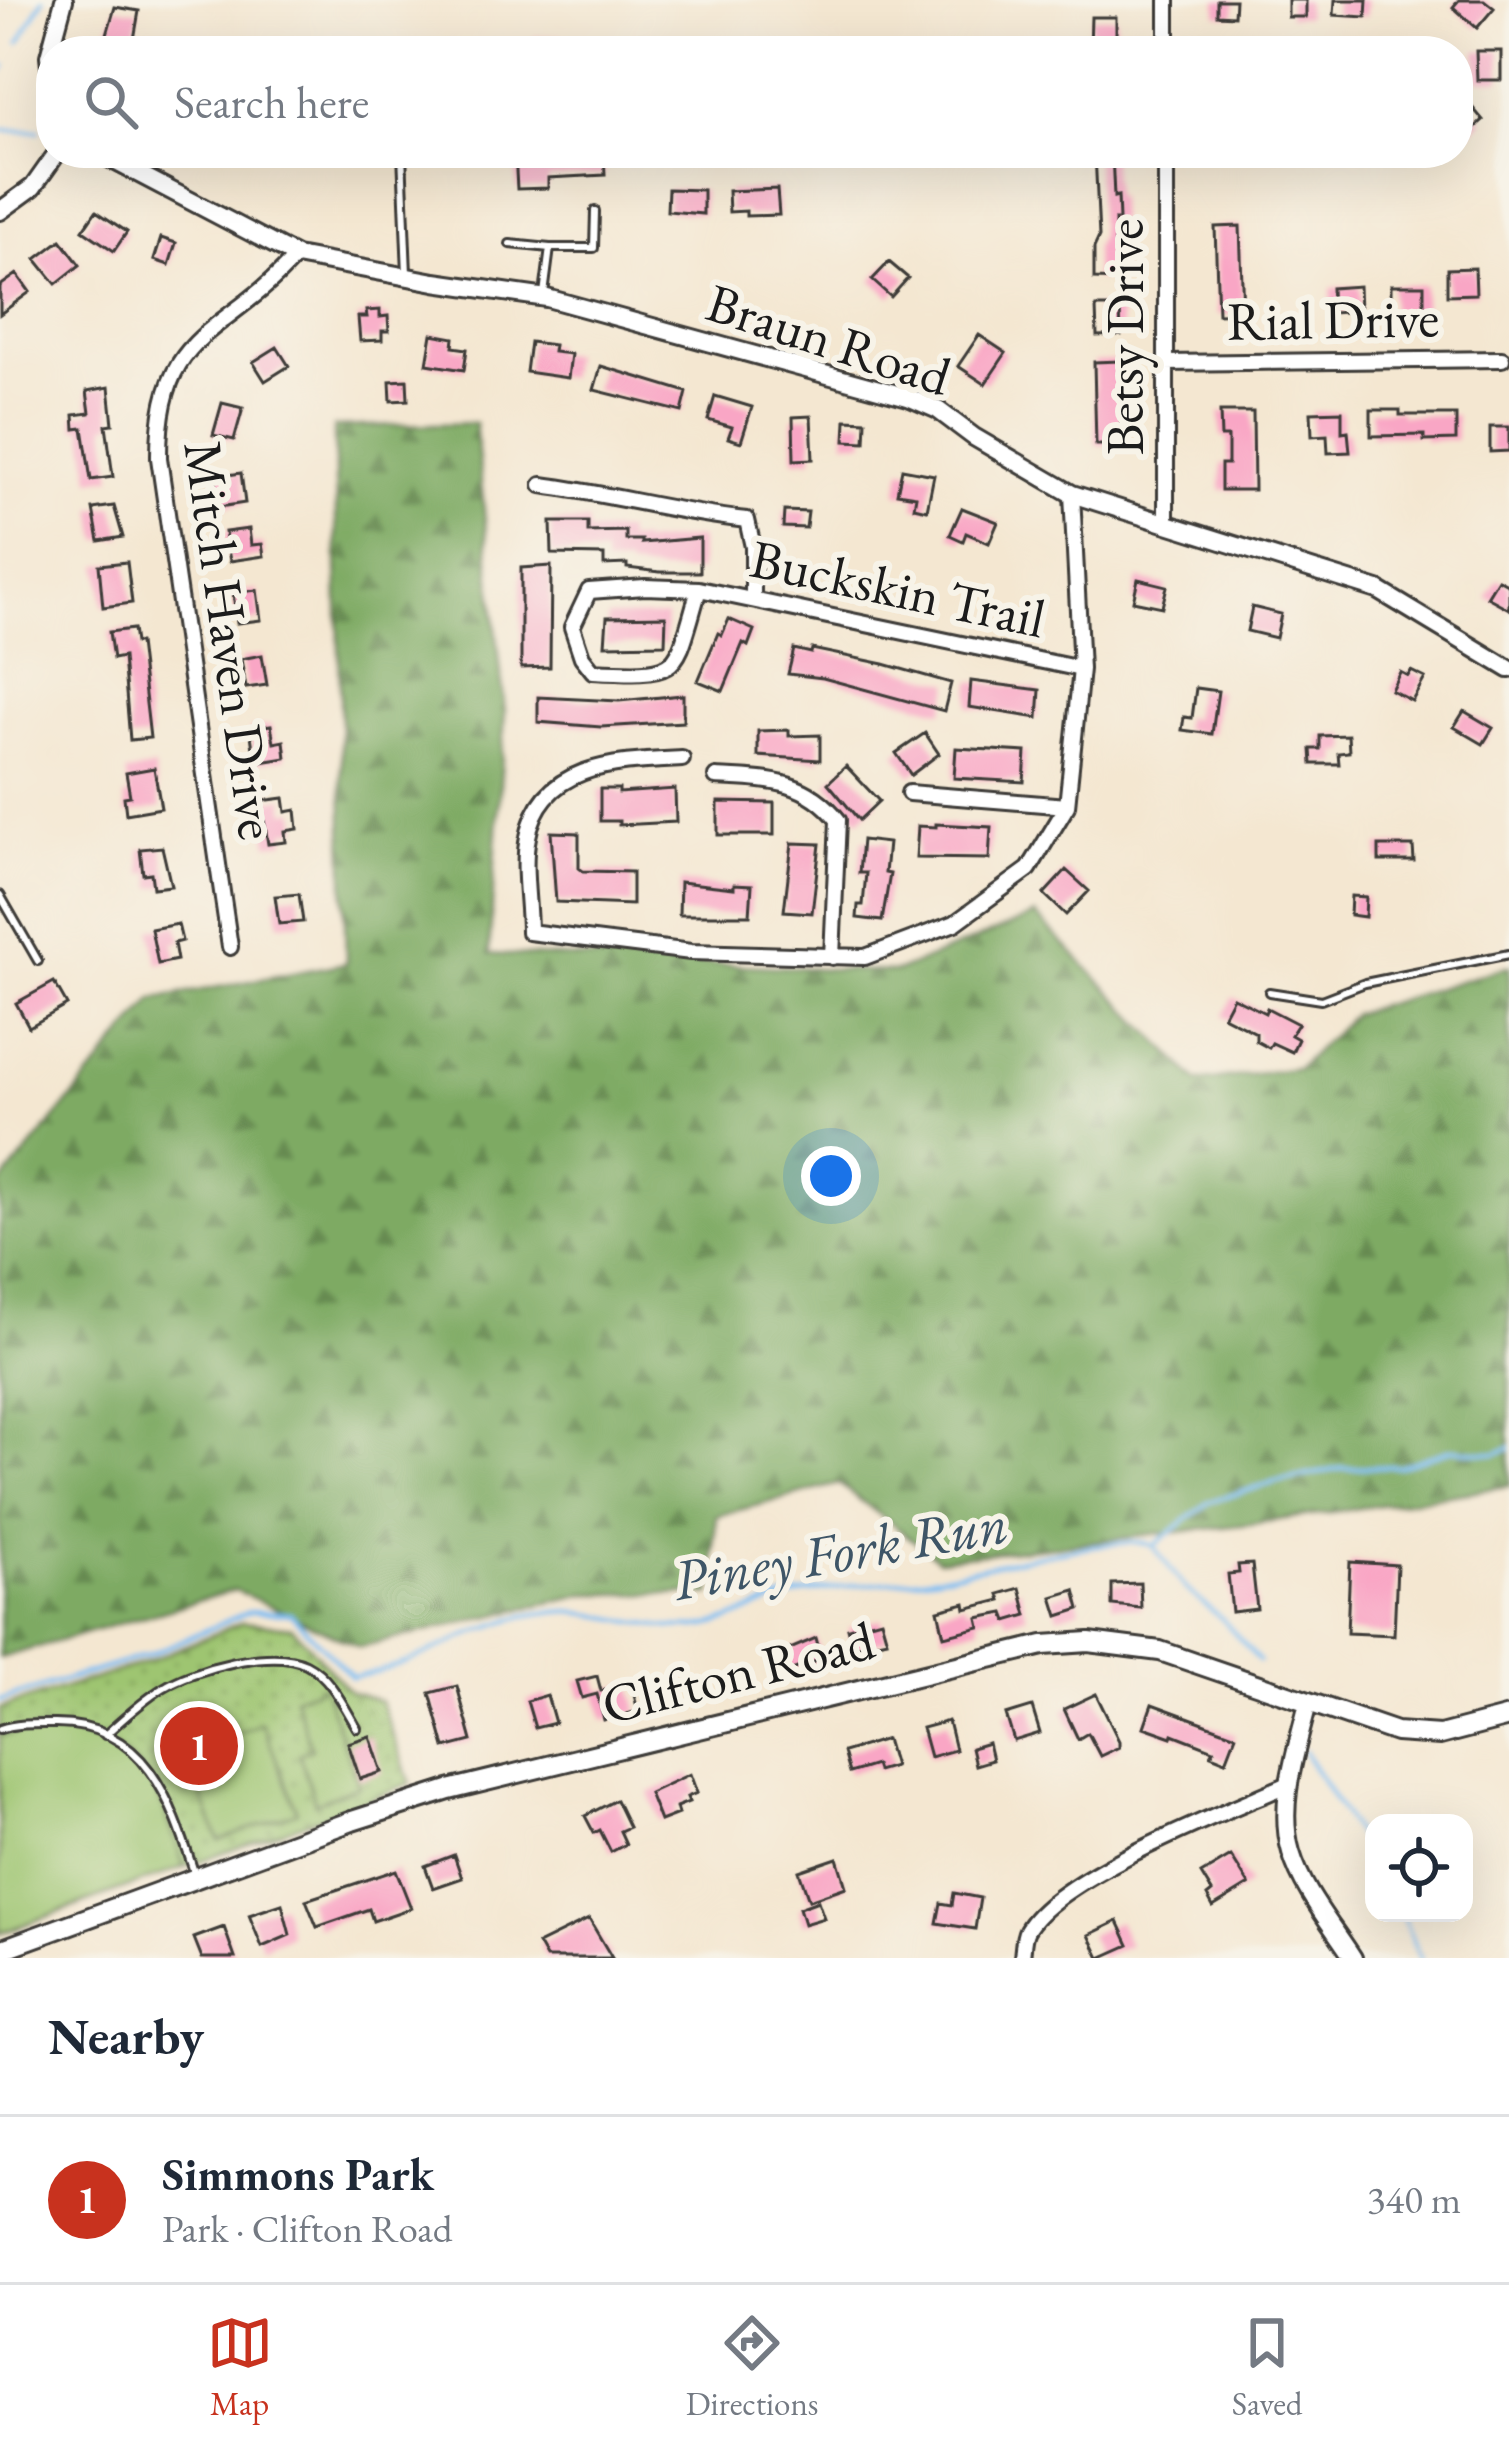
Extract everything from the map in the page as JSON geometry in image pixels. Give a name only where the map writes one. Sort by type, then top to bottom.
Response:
[{"type":"main road","name":"Clifton Road","points":[[0,1950],[449,1790],[1043,1645],[1115,1643],[1160,1651],[1396,1732],[1462,1732],[1509,1718]]},
{"type":"street","points":[[54,36],[64,0]]},
{"type":"street","points":[[1167,0],[1167,36]]},
{"type":"street","points":[[0,212],[33,188],[47,168]]},
{"type":"street","name":"Braun Road","points":[[128,168],[296,256],[544,298],[908,397],[938,410],[1072,494],[1378,590],[1509,669]]},
{"type":"street","name":"Betsy Drive","points":[[1166,168],[1166,522]]},
{"type":"street","name":"Mitch Haven Drive","points":[[230,947],[160,458],[159,420],[168,382],[187,349],[275,280],[296,256]]},
{"type":"street","name":"Rial Drive","points":[[1166,363],[1502,359]]},
{"type":"street","points":[[542,485],[611,494],[687,514],[747,520],[753,547],[753,600]]},
{"type":"street","points":[[682,759],[584,770],[558,785],[537,806],[526,841],[530,932],[652,948],[865,957],[955,923],[1029,869],[1066,806],[1081,669],[1072,494]]},
{"type":"street","name":"Buckskin Trail","points":[[699,589],[680,652],[668,668],[649,674],[593,671],[581,657],[572,627],[590,591],[645,587],[699,589],[1081,669]]},
{"type":"street","points":[[716,777],[788,782],[813,793],[838,820],[832,957]]},
{"type":"street","points":[[909,794],[1066,806]]},
{"type":"street","points":[[1308,1703],[1289,1784],[1291,1852],[1310,1892],[1353,1958]]},
{"type":"street","points":[[1022,1958],[1026,1931],[1053,1904],[1103,1868],[1289,1784]]},
{"type":"lane","points":[[403,168],[407,277]]},
{"type":"lane","points":[[510,244],[594,248],[596,211]]},
{"type":"lane","points":[[544,298],[550,248]]},
{"type":"lane","points":[[0,896],[38,961]]},
{"type":"lane","points":[[1269,992],[1322,1000],[1365,983],[1509,954]]},
{"type":"lane","points":[[105,1735],[167,1685],[223,1665],[282,1658],[304,1663],[326,1680],[357,1728]]},
{"type":"lane","points":[[0,1729],[13,1724],[74,1724],[121,1740],[148,1766],[176,1814],[196,1879]]},
{"type":"green space","points":[[475,423],[505,712],[489,954],[896,972],[1036,915],[1198,1082],[1298,1068],[1353,1014],[1509,966],[1509,1486],[1250,1524],[938,1559],[839,1484],[716,1516],[711,1594],[586,1594],[360,1647],[235,1590],[0,1658],[0,1185],[154,999],[346,963],[334,427]]},
{"type":"green space","points":[[242,1622],[292,1627],[350,1692],[380,1701],[411,1784],[0,1934],[0,1708],[144,1663]]},
{"type":"green space","points":[[323,1687],[359,1786],[315,1803],[299,1754],[311,1749],[294,1697]]},
{"type":"green space","points":[[262,1723],[297,1811],[219,1841],[186,1753]]},
{"type":"green space","points":[[45,1728],[105,1744],[141,1770],[164,1809],[184,1867],[0,1933],[0,1736]]},
{"type":"building","points":[[1217,0],[1235,0],[1234,16],[1217,15]]},
{"type":"building","points":[[1288,0],[1306,0],[1306,17],[1288,17]]},
{"type":"building","points":[[1335,0],[1367,0],[1366,17],[1334,15]]},
{"type":"building","points":[[1459,0],[1484,0],[1494,8],[1477,28],[1453,7]]},
{"type":"building","points":[[115,7],[139,11],[135,36],[106,36]]},
{"type":"building","points":[[1091,17],[1116,17],[1116,36],[1090,36]]},
{"type":"building","points":[[1476,51],[1501,51],[1501,80],[1477,80]]},
{"type":"building","points":[[1473,108],[1483,120],[1473,129]]},
{"type":"building","points":[[516,168],[605,168],[605,175],[548,178],[548,188],[517,189]]},
{"type":"building","points":[[1096,168],[1113,168],[1120,280],[1094,279],[1094,248],[1099,237]]},
{"type":"building","points":[[668,189],[703,190],[703,214],[667,211]]},
{"type":"building","points":[[777,189],[779,215],[729,212],[728,191]]},
{"type":"building","points":[[96,211],[127,232],[114,251],[83,230]]},
{"type":"building","points":[[1240,226],[1243,313],[1218,314],[1215,227]]},
{"type":"building","points":[[161,238],[176,243],[169,265],[154,260]]},
{"type":"building","points":[[61,240],[80,265],[56,284],[36,259]]},
{"type":"building","points":[[889,262],[908,278],[891,297],[872,280]]},
{"type":"building","points":[[1475,268],[1476,294],[1447,295],[1447,269]]},
{"type":"building","points":[[17,274],[30,292],[0,314],[0,286]]},
{"type":"building","points":[[1391,285],[1424,285],[1424,310],[1391,310]]},
{"type":"building","points":[[1359,286],[1360,311],[1332,313],[1331,288]]},
{"type":"building","points":[[1096,307],[1120,307],[1121,335],[1097,336]]},
{"type":"building","points":[[380,310],[380,317],[388,316],[389,331],[382,331],[382,340],[360,341],[358,317]]},
{"type":"building","points":[[432,334],[454,338],[453,347],[467,349],[464,370],[427,364]]},
{"type":"building","points":[[979,335],[1006,353],[985,384],[958,366]]},
{"type":"building","points":[[530,342],[554,345],[553,352],[571,354],[568,378],[526,372]]},
{"type":"building","points":[[277,347],[289,366],[265,381],[253,362]]},
{"type":"building","points":[[1120,361],[1121,445],[1096,445],[1094,362]]},
{"type":"building","points":[[601,366],[687,392],[682,412],[594,390]]},
{"type":"building","points":[[407,380],[408,400],[391,401],[390,381]]},
{"type":"building","points":[[109,387],[113,424],[106,425],[113,477],[91,480],[83,428],[75,429],[74,415],[90,413],[87,391]]},
{"type":"building","points":[[715,396],[752,407],[741,442],[728,438],[732,427],[708,420]]},
{"type":"building","points":[[222,403],[243,408],[234,440],[213,435]]},
{"type":"building","points":[[1371,410],[1456,415],[1456,440],[1371,436]]},
{"type":"building","points":[[1342,411],[1342,432],[1348,431],[1350,452],[1328,453],[1327,435],[1312,436],[1311,412]]},
{"type":"building","points":[[1220,412],[1253,412],[1254,490],[1221,490],[1228,437],[1221,437]]},
{"type":"building","points":[[811,416],[813,459],[794,460],[793,417]]},
{"type":"building","points":[[846,420],[866,421],[865,442],[845,441]]},
{"type":"building","points":[[1490,427],[1509,427],[1509,451],[1490,452]]},
{"type":"building","points":[[902,469],[934,475],[927,510],[914,507],[916,496],[897,493]]},
{"type":"building","points":[[241,473],[245,503],[219,507],[215,477]]},
{"type":"building","points":[[114,506],[123,537],[99,541],[93,509]]},
{"type":"building","points":[[962,508],[998,522],[989,543],[966,533],[963,541],[950,535]]},
{"type":"building","points":[[784,511],[808,512],[806,528],[783,527]]},
{"type":"building","points":[[551,522],[588,522],[588,532],[626,531],[626,540],[642,543],[700,538],[700,572],[604,565],[604,555],[552,554]]},
{"type":"building","points":[[249,529],[251,545],[262,544],[264,556],[230,561],[225,532]]},
{"type":"building","points":[[127,562],[132,603],[103,607],[99,565]]},
{"type":"building","points":[[551,566],[550,667],[521,668],[521,568]]},
{"type":"building","points":[[1138,579],[1167,586],[1162,607],[1133,601]]},
{"type":"building","points":[[1498,579],[1509,585],[1509,609],[1487,597]]},
{"type":"building","points":[[257,590],[261,620],[237,623],[233,593]]},
{"type":"building","points":[[1252,607],[1281,614],[1276,638],[1247,631]]},
{"type":"building","points":[[666,616],[665,644],[605,645],[607,617]]},
{"type":"building","points":[[729,619],[754,630],[748,646],[743,643],[723,691],[698,681]]},
{"type":"building","points":[[133,629],[135,643],[139,643],[150,738],[130,740],[123,657],[113,659],[109,632]]},
{"type":"building","points":[[794,649],[884,664],[951,683],[944,711],[823,678],[788,674]]},
{"type":"building","points":[[262,655],[267,685],[246,688],[241,659]]},
{"type":"building","points":[[1411,671],[1425,678],[1412,701],[1391,690],[1400,672],[1408,676]]},
{"type":"building","points":[[971,681],[1040,690],[1038,718],[969,707]]},
{"type":"building","points":[[1196,688],[1218,691],[1212,734],[1182,730],[1184,717],[1192,718]]},
{"type":"building","points":[[683,695],[683,722],[601,727],[538,722],[538,697],[619,701]]},
{"type":"building","points":[[1464,711],[1493,728],[1483,744],[1454,727]]},
{"type":"building","points":[[271,725],[274,743],[284,741],[286,758],[255,763],[250,728]]},
{"type":"building","points":[[789,730],[789,736],[820,735],[820,760],[758,756],[758,731]]},
{"type":"building","points":[[925,733],[939,754],[911,775],[896,753]]},
{"type":"building","points":[[1348,735],[1349,752],[1338,753],[1339,764],[1312,764],[1311,749],[1320,749],[1320,736]]},
{"type":"building","points":[[956,748],[1026,752],[1024,782],[954,778]]},
{"type":"building","points":[[846,766],[879,801],[859,820],[828,783]]},
{"type":"building","points":[[154,768],[161,808],[126,814],[124,797],[130,796],[126,773]]},
{"type":"building","points":[[600,789],[619,789],[619,793],[675,789],[676,822],[619,825],[619,821],[600,821]]},
{"type":"building","points":[[284,798],[286,812],[296,810],[298,829],[285,831],[286,842],[268,844],[261,801]]},
{"type":"building","points":[[718,802],[774,803],[774,835],[718,835]]},
{"type":"building","points":[[918,826],[991,827],[989,859],[916,858]]},
{"type":"building","points":[[551,832],[579,833],[579,868],[583,871],[632,872],[632,905],[556,902]]},
{"type":"building","points":[[862,840],[888,843],[885,873],[890,874],[882,921],[857,918],[866,873],[859,873]]},
{"type":"building","points":[[792,843],[820,844],[812,913],[784,911]]},
{"type":"building","points":[[1379,846],[1413,846],[1414,861],[1379,861]]},
{"type":"building","points":[[162,847],[171,886],[153,888],[151,873],[143,874],[140,849]]},
{"type":"building","points":[[1066,870],[1089,891],[1066,915],[1044,894]]},
{"type":"building","points":[[680,882],[734,888],[734,884],[752,885],[750,915],[679,915]]},
{"type":"building","points":[[299,894],[303,922],[279,924],[275,896]]},
{"type":"building","points":[[1351,896],[1366,897],[1365,917],[1350,915]]},
{"type":"building","points":[[178,924],[182,941],[174,943],[177,960],[158,964],[151,929]]},
{"type":"building","points":[[54,982],[67,1005],[29,1027],[16,1003]]},
{"type":"building","points":[[1233,997],[1298,1024],[1291,1035],[1298,1039],[1292,1052],[1272,1043],[1269,1048],[1256,1041],[1256,1033],[1223,1016]]},
{"type":"building","points":[[1350,1562],[1397,1565],[1394,1635],[1347,1633]]},
{"type":"building","points":[[1252,1564],[1257,1609],[1232,1612],[1228,1574],[1239,1573],[1238,1565]]},
{"type":"building","points":[[1140,1583],[1141,1608],[1112,1605],[1112,1584]]},
{"type":"building","points":[[1020,1588],[1027,1615],[1007,1621],[1004,1613],[978,1618],[980,1627],[944,1636],[938,1610],[1001,1600],[999,1594]]},
{"type":"building","points":[[1075,1590],[1080,1609],[1058,1616],[1052,1597]]},
{"type":"building","points":[[881,1619],[887,1640],[853,1647],[848,1628]]},
{"type":"building","points":[[816,1638],[822,1659],[784,1673],[778,1654]]},
{"type":"building","points":[[597,1676],[601,1691],[631,1683],[638,1711],[604,1720],[597,1694],[582,1698],[577,1681]]},
{"type":"building","points":[[457,1686],[472,1741],[445,1748],[430,1693]]},
{"type":"building","points":[[1096,1694],[1119,1741],[1119,1747],[1100,1756],[1088,1733],[1078,1739],[1064,1709]]},
{"type":"building","points":[[547,1695],[555,1723],[535,1728],[527,1701]]},
{"type":"building","points":[[1152,1704],[1236,1735],[1226,1761],[1211,1755],[1214,1750],[1144,1727]]},
{"type":"building","points":[[1032,1707],[1040,1733],[1014,1741],[1006,1715]]},
{"type":"building","points":[[948,1721],[955,1750],[930,1757],[922,1728]]},
{"type":"building","points":[[370,1736],[382,1772],[360,1779],[348,1743]]},
{"type":"building","points":[[886,1739],[894,1766],[877,1771],[875,1765],[849,1773],[843,1752]]},
{"type":"building","points":[[988,1743],[992,1760],[975,1765],[971,1748]]},
{"type":"building","points":[[690,1774],[697,1793],[676,1807],[678,1814],[660,1821],[649,1793]]},
{"type":"building","points":[[616,1800],[629,1827],[620,1831],[626,1844],[611,1852],[600,1830],[594,1833],[585,1816]]},
{"type":"building","points":[[454,1855],[462,1878],[433,1888],[425,1866]]},
{"type":"building","points":[[1231,1856],[1249,1885],[1213,1907],[1207,1896],[1212,1892],[1201,1874]]},
{"type":"building","points":[[837,1858],[846,1887],[809,1900],[799,1871]]},
{"type":"building","points":[[396,1870],[411,1908],[373,1921],[369,1909],[317,1927],[306,1900]]},
{"type":"building","points":[[954,1893],[980,1898],[975,1929],[937,1923],[941,1903],[952,1905]]},
{"type":"building","points":[[818,1901],[824,1918],[804,1924],[799,1908]]},
{"type":"building","points":[[282,1904],[290,1935],[262,1947],[249,1915]]},
{"type":"building","points":[[589,1919],[612,1958],[546,1958],[538,1944]]},
{"type":"building","points":[[1118,1921],[1129,1945],[1100,1958],[1089,1935]]},
{"type":"building","points":[[224,1927],[235,1958],[202,1958],[194,1938]]},
{"type":"waterway","points":[[19,42],[43,0]]},
{"type":"waterway","points":[[0,74],[5,66]]},
{"type":"waterway","points":[[0,130],[36,131]]},
{"type":"waterway","name":"Piney Fork Run","points":[[0,1700],[148,1655],[250,1611],[291,1614],[352,1677],[402,1664],[525,1616],[569,1612],[697,1627],[829,1589],[938,1576],[1082,1547],[1154,1546],[1209,1502],[1276,1482],[1343,1468],[1400,1466],[1452,1449],[1495,1454],[1509,1448]]},
{"type":"waterway","points":[[1154,1547],[1185,1588],[1223,1620],[1259,1661]]},
{"type":"waterway","points":[[1304,1752],[1365,1848]]},
{"type":"waterway","points":[[1405,1922],[1420,1958]]},
{"type":"place","name":"Simmons Park","points":[[199,1746]]}]
